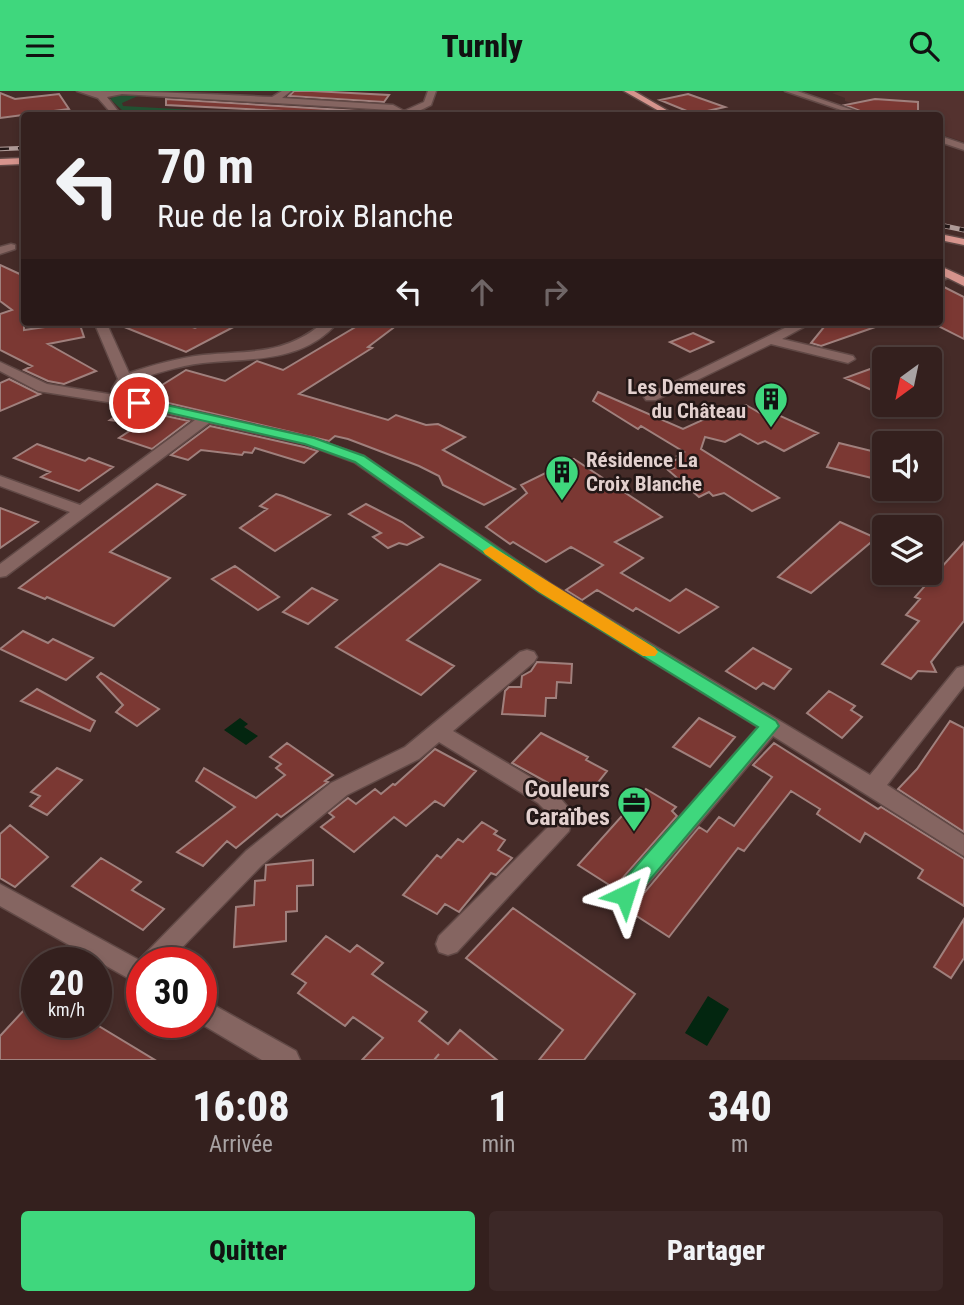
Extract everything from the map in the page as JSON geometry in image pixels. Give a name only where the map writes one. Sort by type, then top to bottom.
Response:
[{"type":"main road","points":[[634,92],[666,112]]},
{"type":"main road","points":[[0,159],[21,159]]},
{"type":"main road","points":[[943,231],[964,236]]},
{"type":"main road","points":[[943,238],[964,243]]},
{"type":"main road","points":[[943,274],[964,282]]},
{"type":"street","points":[[81,91],[101,96],[122,92],[309,102],[394,108],[400,112]]},
{"type":"street","points":[[274,100],[287,91]]},
{"type":"street","points":[[411,112],[428,103],[432,91]]},
{"type":"street","points":[[789,91],[854,112]]},
{"type":"street","points":[[101,96],[114,112]]},
{"type":"street","points":[[300,112],[309,102]]},
{"type":"street","points":[[943,140],[964,147]]},
{"type":"street","points":[[102,326],[125,379]]},
{"type":"street","points":[[112,398],[125,379],[184,362],[284,353],[328,326]]},
{"type":"street","points":[[650,397],[799,326]]},
{"type":"street","points":[[770,340],[848,359]]},
{"type":"street","points":[[0,366],[43,388],[112,398],[309,441],[359,459],[545,588],[873,787],[964,847]]},
{"type":"street","points":[[0,572],[205,419]]},
{"type":"street","points":[[0,481],[83,512]]},
{"type":"street","points":[[166,947],[254,858],[339,789],[412,753],[527,657]]},
{"type":"street","points":[[873,787],[964,673]]},
{"type":"street","points":[[625,895],[770,726]]},
{"type":"street","points":[[438,732],[545,797],[562,813],[558,831],[448,944]]},
{"type":"street","points":[[0,894],[126,961]]},
{"type":"street","points":[[217,1019],[287,1060]]},
{"type":"shaded area","points":[[964,91],[964,142],[943,135],[943,112],[879,112],[845,101],[845,98],[832,93]]},
{"type":"shaded area","points":[[116,95],[138,96],[122,103],[123,106],[212,111],[122,110],[110,99]]},
{"type":"shaded area","points":[[240,718],[248,724],[244,727],[258,736],[246,745],[224,730]]},
{"type":"shaded area","points":[[708,996],[729,1009],[707,1046],[685,1033]]},
{"type":"building","points":[[294,91],[389,95],[384,102],[289,96]]},
{"type":"building","points":[[0,93],[15,99],[59,94],[69,109],[21,112],[21,115],[0,118]]},
{"type":"building","points":[[688,94],[725,107],[689,112],[660,100]]},
{"type":"building","points":[[166,99],[376,112],[304,112],[166,105]]},
{"type":"building","points":[[875,99],[918,102],[918,112],[862,112],[845,105]]},
{"type":"building","points":[[0,265],[21,275],[21,326],[24,326],[24,330],[80,326],[84,337],[48,344],[96,371],[64,384],[48,381],[24,370],[32,366],[0,350],[0,314],[12,310],[0,301]]},
{"type":"building","points":[[943,286],[964,297],[964,339],[940,327],[943,326]]},
{"type":"building","points":[[122,326],[235,326],[186,352]]},
{"type":"building","points":[[357,326],[396,326],[368,347],[372,348],[299,394],[388,420],[396,415],[426,425],[438,424],[465,437],[443,450],[515,489],[484,505],[443,485],[439,476],[419,466],[348,439],[335,436],[329,441],[143,397],[186,370],[225,381],[257,361],[283,370]]},
{"type":"building","points":[[825,326],[878,326],[821,346],[811,343]]},
{"type":"building","points":[[693,333],[713,342],[690,352],[670,342]]},
{"type":"building","points":[[872,368],[872,390],[845,378]]},
{"type":"building","points":[[9,379],[40,394],[0,411],[0,383]]},
{"type":"building","points":[[598,392],[683,429],[722,411],[746,405],[767,417],[774,413],[818,433],[784,451],[765,441],[758,444],[740,434],[725,442],[705,437],[701,449],[779,498],[752,511],[724,493],[713,496],[709,492],[699,497],[668,470],[674,468],[668,463],[680,458],[677,456],[684,452],[641,426],[638,429],[593,401]]},
{"type":"building","points":[[128,408],[189,421],[152,449],[119,438],[140,424],[110,420]]},
{"type":"building","points":[[210,426],[318,451],[304,463],[255,448],[252,453],[244,452],[242,455],[201,450],[188,460],[171,455]]},
{"type":"building","points":[[839,443],[872,451],[872,478],[827,467]]},
{"type":"building","points":[[37,444],[85,461],[89,458],[113,467],[79,491],[41,477],[50,472],[14,458]]},
{"type":"building","points":[[574,459],[662,517],[615,542],[643,558],[621,573],[670,601],[686,589],[718,607],[679,633],[636,608],[633,611],[597,590],[582,600],[566,590],[603,565],[571,547],[546,562],[513,542],[510,544],[486,527],[527,493],[521,485]]},
{"type":"building","points":[[157,484],[185,495],[110,552],[170,578],[114,626],[19,588]]},
{"type":"building","points":[[276,494],[330,515],[275,551],[240,528],[267,509],[260,506]]},
{"type":"building","points":[[366,504],[402,522],[423,537],[407,545],[399,543],[388,548],[373,537],[381,533],[349,514]]},
{"type":"building","points":[[0,508],[38,522],[0,548]]},
{"type":"building","points":[[840,522],[872,536],[872,541],[811,593],[778,577]]},
{"type":"building","points":[[964,542],[964,621],[931,662],[936,672],[918,671],[911,679],[882,664],[919,621],[906,615],[920,599],[915,597],[926,585],[942,585],[942,567]]},
{"type":"building","points":[[440,564],[480,580],[407,640],[454,666],[421,695],[336,647]]},
{"type":"building","points":[[235,566],[279,597],[258,610],[212,579]]},
{"type":"building","points":[[312,588],[337,600],[308,624],[283,612]]},
{"type":"building","points":[[23,631],[48,643],[53,639],[93,658],[66,680],[0,649]]},
{"type":"building","points":[[753,648],[791,669],[774,689],[763,683],[756,689],[726,671]]},
{"type":"building","points":[[537,662],[572,664],[571,683],[557,682],[556,698],[546,698],[545,716],[502,714],[505,691],[509,687],[521,687],[522,676],[531,671]]},
{"type":"building","points":[[101,673],[159,709],[137,726],[116,712],[123,705],[97,677]]},
{"type":"building","points":[[37,689],[95,721],[90,731],[21,701]]},
{"type":"building","points":[[829,691],[855,706],[851,710],[862,717],[842,738],[807,713]]},
{"type":"building","points":[[699,718],[735,737],[710,767],[673,747]]},
{"type":"building","points":[[950,721],[964,728],[964,832],[898,789],[917,769]]},
{"type":"building","points":[[541,733],[588,757],[586,760],[607,771],[588,795],[576,788],[570,795],[512,763]]},
{"type":"building","points":[[287,743],[333,775],[325,781],[328,782],[281,817],[277,814],[236,848],[227,841],[203,866],[177,852],[235,807],[196,781],[204,768],[256,798],[285,775],[276,768],[281,764],[270,757]]},
{"type":"building","points":[[774,743],[878,809],[881,807],[964,859],[964,906],[918,878],[923,870],[865,833],[860,842],[817,814],[820,809],[791,791],[744,851],[738,848],[669,937],[629,911],[699,827],[707,832],[719,817],[734,826],[772,777],[753,765]]},
{"type":"building","points":[[435,749],[476,771],[444,806],[435,801],[406,826],[394,817],[354,852],[321,827],[334,817],[329,813],[348,798],[356,804],[375,789],[381,794]]},
{"type":"building","points":[[57,768],[82,780],[47,815],[30,806],[40,796],[31,792]]},
{"type":"building","points":[[646,789],[676,807],[672,811],[677,816],[614,888],[578,865]]},
{"type":"building","points":[[482,822],[497,831],[494,834],[505,840],[498,850],[512,858],[496,875],[491,873],[459,912],[445,904],[437,914],[403,895],[437,855],[441,858],[458,839],[463,842]]},
{"type":"building","points":[[10,825],[48,857],[15,887],[0,878],[0,834]]},
{"type":"building","points":[[101,858],[141,882],[132,890],[164,909],[143,930],[72,886]]},
{"type":"building","points":[[313,860],[313,885],[297,886],[297,911],[286,912],[286,941],[234,947],[236,907],[254,905],[255,881],[265,880],[266,865]]},
{"type":"building","points":[[513,908],[635,994],[584,1060],[539,1060],[563,1030],[466,958]]},
{"type":"building","points":[[964,919],[964,958],[951,978],[934,967]]},
{"type":"building","points":[[326,936],[350,952],[357,945],[383,963],[372,974],[427,1012],[419,1021],[448,1044],[460,1030],[497,1060],[362,1060],[383,1038],[353,1017],[345,1026],[298,993],[306,983],[292,974]]},
{"type":"building","points":[[21,1013],[21,1038],[112,1038],[112,1034],[155,1060],[0,1060],[0,1036]]},
{"type":"railway","points":[[0,149],[21,148]]},
{"type":"railway","points":[[943,226],[964,230]]},
{"type":"slow traffic","points":[[491,551],[649,652]]},
{"type":"place","name":"Les Demeures du Château","points":[[771,429]]},
{"type":"place","name":"Résidence La Croix Blanche","points":[[562,502]]},
{"type":"place","name":"Couleurs Caraïbes","points":[[634,833]]},
{"type":"route","points":[[139,403],[309,441],[359,459],[545,588],[770,726],[625,895]]}]
